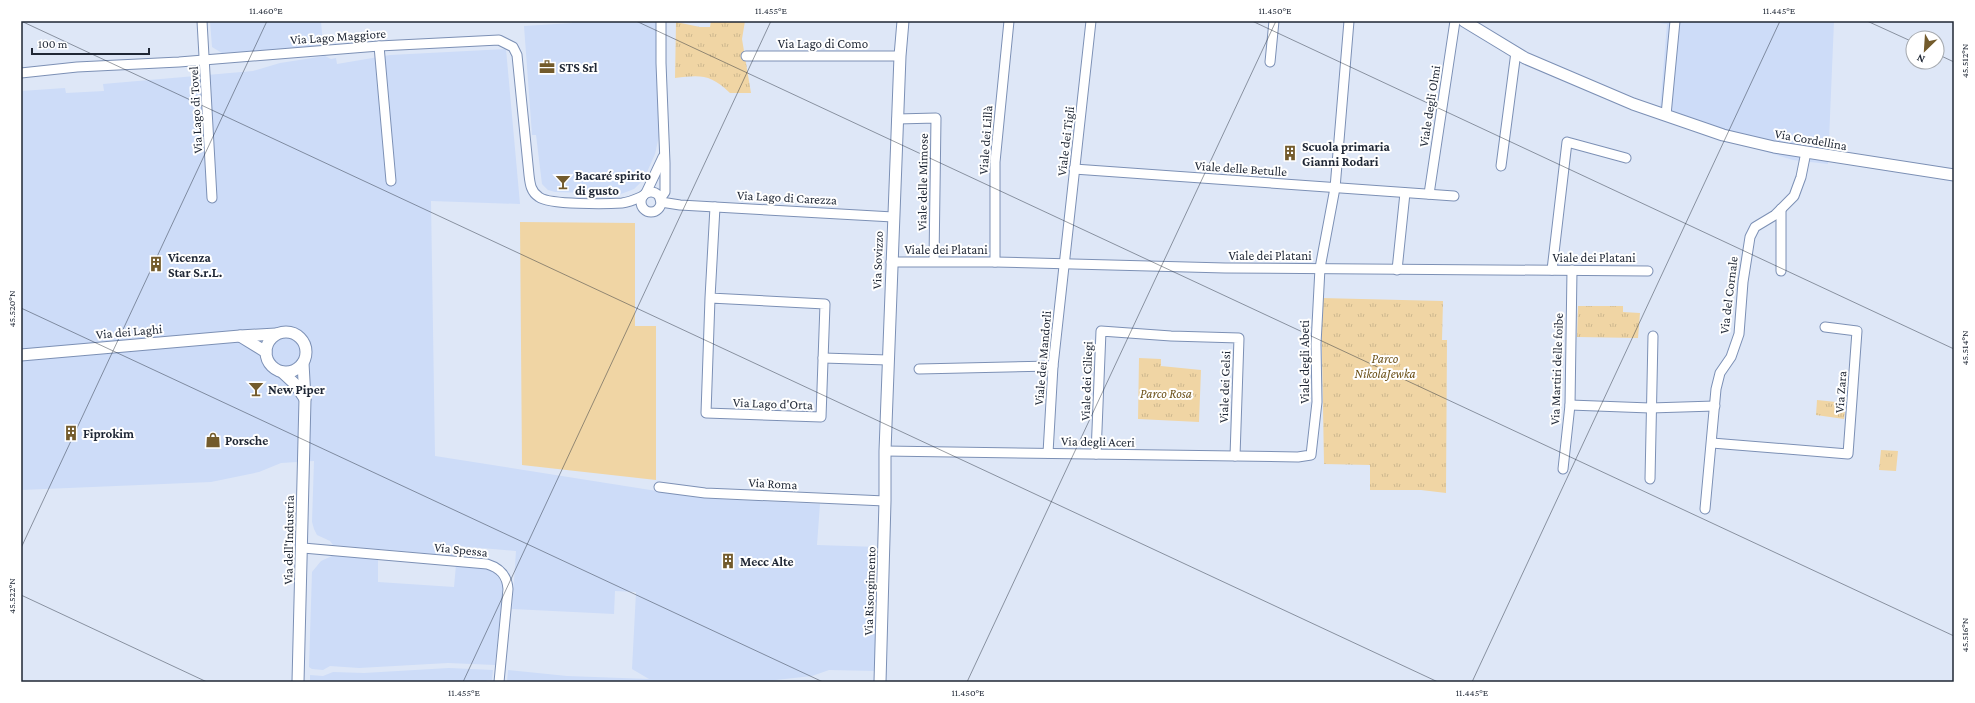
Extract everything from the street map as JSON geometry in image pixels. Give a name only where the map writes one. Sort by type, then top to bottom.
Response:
[{"type":"street","name":"Via Lago di Tovel","points":[[202,21],[212,198]]},
{"type":"street","points":[[622,203],[649,212],[660,203],[665,192],[662,21]]},
{"type":"street","name":"Via Sovizzo","points":[[886,501],[885,451],[891,262],[900,56],[903,21]]},
{"type":"street","name":"Viale dei Lillà","points":[[995,262],[995,162],[1009,21]]},
{"type":"street","name":"Viale dei Tigli","points":[[1064,265],[1091,21]]},
{"type":"street","points":[[1270,62],[1274,21]]},
{"type":"street","name":"Viale degli Abeti","points":[[1311,455],[1317,402],[1316,344],[1320,268],[1335,188],[1349,21]]},
{"type":"street","name":"Viale degli Olmi","points":[[1429,194],[1455,21]]},
{"type":"street","name":"Via Cordellina","points":[[1464,21],[1525,58],[1633,104],[1723,135],[1774,147],[1954,175]]},
{"type":"street","points":[[1666,115],[1675,21]]},
{"type":"street","name":"Via Lago Maggiore","points":[[21,73],[77,67],[379,46],[491,39],[499,40],[513,47],[520,65],[529,175],[534,193],[544,200],[552,202],[622,203]]},
{"type":"street","points":[[379,46],[392,181]]},
{"type":"street","points":[[1501,166],[1516,52]]},
{"type":"street","name":"Via Lago di Como","points":[[746,56],[900,56]]},
{"type":"street","name":"Viale delle Mimose","points":[[897,119],[936,118],[934,261]]},
{"type":"street","points":[[1552,270],[1567,142],[1626,158]]},
{"type":"street","name":"Via del Cornale","points":[[1705,509],[1715,406],[1720,373],[1731,357],[1738,334],[1743,282],[1750,237],[1755,227],[1781,209],[1794,196],[1798,188],[1806,152]]},
{"type":"street","points":[[643,209],[640,202],[664,156]]},
{"type":"street","name":"Viale delle Betulle","points":[[1074,169],[1454,196]]},
{"type":"street","points":[[622,203],[652,192],[660,203]]},
{"type":"street","points":[[1397,270],[1405,193]]},
{"type":"street","name":"Via Lago di Carezza","points":[[660,203],[893,216]]},
{"type":"street","name":"Via Lago d'Orta","points":[[710,298],[825,304],[821,417],[706,413],[710,298],[715,207]]},
{"type":"street","points":[[1781,209],[1781,271]]},
{"type":"street","name":"Viale dei Platani","points":[[891,262],[934,261],[1064,265],[1397,270],[1648,271]]},
{"type":"street","name":"Viale dei Mandorli","points":[[1048,453],[1053,366],[1064,265]]},
{"type":"street","name":"Via Martiri delle foibe","points":[[1563,469],[1570,406],[1572,270]]},
{"type":"street","name":"Via Zara","points":[[1712,443],[1848,454],[1857,331],[1825,327]]},
{"type":"street","name":"Viale dei Ciliegi","points":[[1096,454],[1101,331],[1171,336]]},
{"type":"street","points":[[282,372],[295,370],[303,363],[306,353],[304,342],[300,337],[283,332],[276,334],[269,340],[266,352],[269,364],[282,372],[295,384],[305,399]]},
{"type":"street","name":"Via dei Laghi","points":[[21,355],[276,334]]},
{"type":"street","points":[[240,336],[266,352]]},
{"type":"street","name":"Viale dei Gelsi","points":[[1171,336],[1239,338],[1235,456]]},
{"type":"street","points":[[1650,479],[1653,336]]},
{"type":"street","points":[[823,358],[888,360]]},
{"type":"street","name":"Via dell'Industria","points":[[298,682],[303,548],[305,399],[303,363]]},
{"type":"street","points":[[919,368],[1053,366]]},
{"type":"street","points":[[1570,406],[1652,408],[1715,406]]},
{"type":"street","name":"Via degli Aceri","points":[[885,451],[1298,457],[1311,455]]},
{"type":"street","name":"Via Roma","points":[[659,487],[705,493],[886,501]]},
{"type":"street","name":"Via Risorgimento","points":[[880,682],[886,501]]},
{"type":"street","name":"Via Spessa","points":[[303,548],[487,564],[496,567],[505,576],[508,589],[499,682]]},
{"type":"shaded area","points":[[210,21],[321,21],[323,47],[222,53],[212,47]]},
{"type":"shaded area","points":[[572,21],[657,21],[659,136],[655,154],[644,179],[634,189],[621,194],[555,192],[548,190],[542,184],[536,135],[532,135],[524,26],[572,23]]},
{"type":"shaded area","points":[[1644,21],[1834,21],[1828,164],[1793,160],[1659,120],[1667,24]]},
{"type":"shaded area","points":[[506,49],[520,204],[431,201],[435,456],[701,498],[820,504],[817,545],[879,547],[876,671],[829,670],[812,676],[758,682],[507,682],[508,670],[567,676],[649,679],[632,669],[636,592],[615,591],[614,614],[512,609],[516,551],[458,546],[456,556],[333,545],[330,541],[317,535],[312,522],[314,461],[281,463],[259,472],[211,482],[21,490],[21,91],[65,88],[66,93],[104,91],[103,84],[253,71],[280,63],[325,56],[331,59],[336,58],[337,64],[390,55]]},
{"type":"shaded area","points":[[334,555],[378,559],[378,582],[454,587],[456,565],[485,567],[492,570],[499,578],[503,586],[495,665],[448,663],[359,668],[330,666],[323,670],[312,669],[309,667],[312,572],[321,561]]},
{"type":"shaded area","points":[[449,668],[493,670],[492,680],[487,680],[486,682],[310,682],[310,675],[323,676],[333,672],[364,673]]},
{"type":"green space","points":[[711,21],[745,21],[742,39],[751,93],[730,93],[717,82],[705,77],[692,76],[675,78],[676,22],[700,27],[710,27]]},
{"type":"green space","points":[[520,222],[635,223],[635,326],[656,326],[656,480],[522,465]]},
{"type":"green space","name":"Parco NikolaJewka","points":[[1321,298],[1443,301],[1442,340],[1447,340],[1446,493],[1421,490],[1370,490],[1370,465],[1324,464]]},
{"type":"green space","points":[[1578,306],[1623,306],[1623,312],[1640,313],[1638,338],[1577,337]]},
{"type":"green space","name":"Parco Rosa","points":[[1139,358],[1161,359],[1161,366],[1201,370],[1199,422],[1138,419]]},
{"type":"green space","points":[[1817,400],[1846,403],[1844,419],[1816,415]]},
{"type":"green space","points":[[1881,450],[1898,451],[1896,471],[1879,470]]},
{"type":"place","name":"STS Srl","points":[[547,67]]},
{"type":"place","name":"Scuola primaria Gianni Rodari","points":[[1290,153]]},
{"type":"place","name":"Bacaré spirito di gusto","points":[[563,182]]},
{"type":"place","name":"Vicenza Star S.r.L.","points":[[156,264]]},
{"type":"place","name":"New Piper","points":[[256,389]]},
{"type":"place","name":"Fiprokim","points":[[71,433]]},
{"type":"place","name":"Porsche","points":[[213,440]]},
{"type":"place","name":"Mecc Alte","points":[[728,561]]}]
